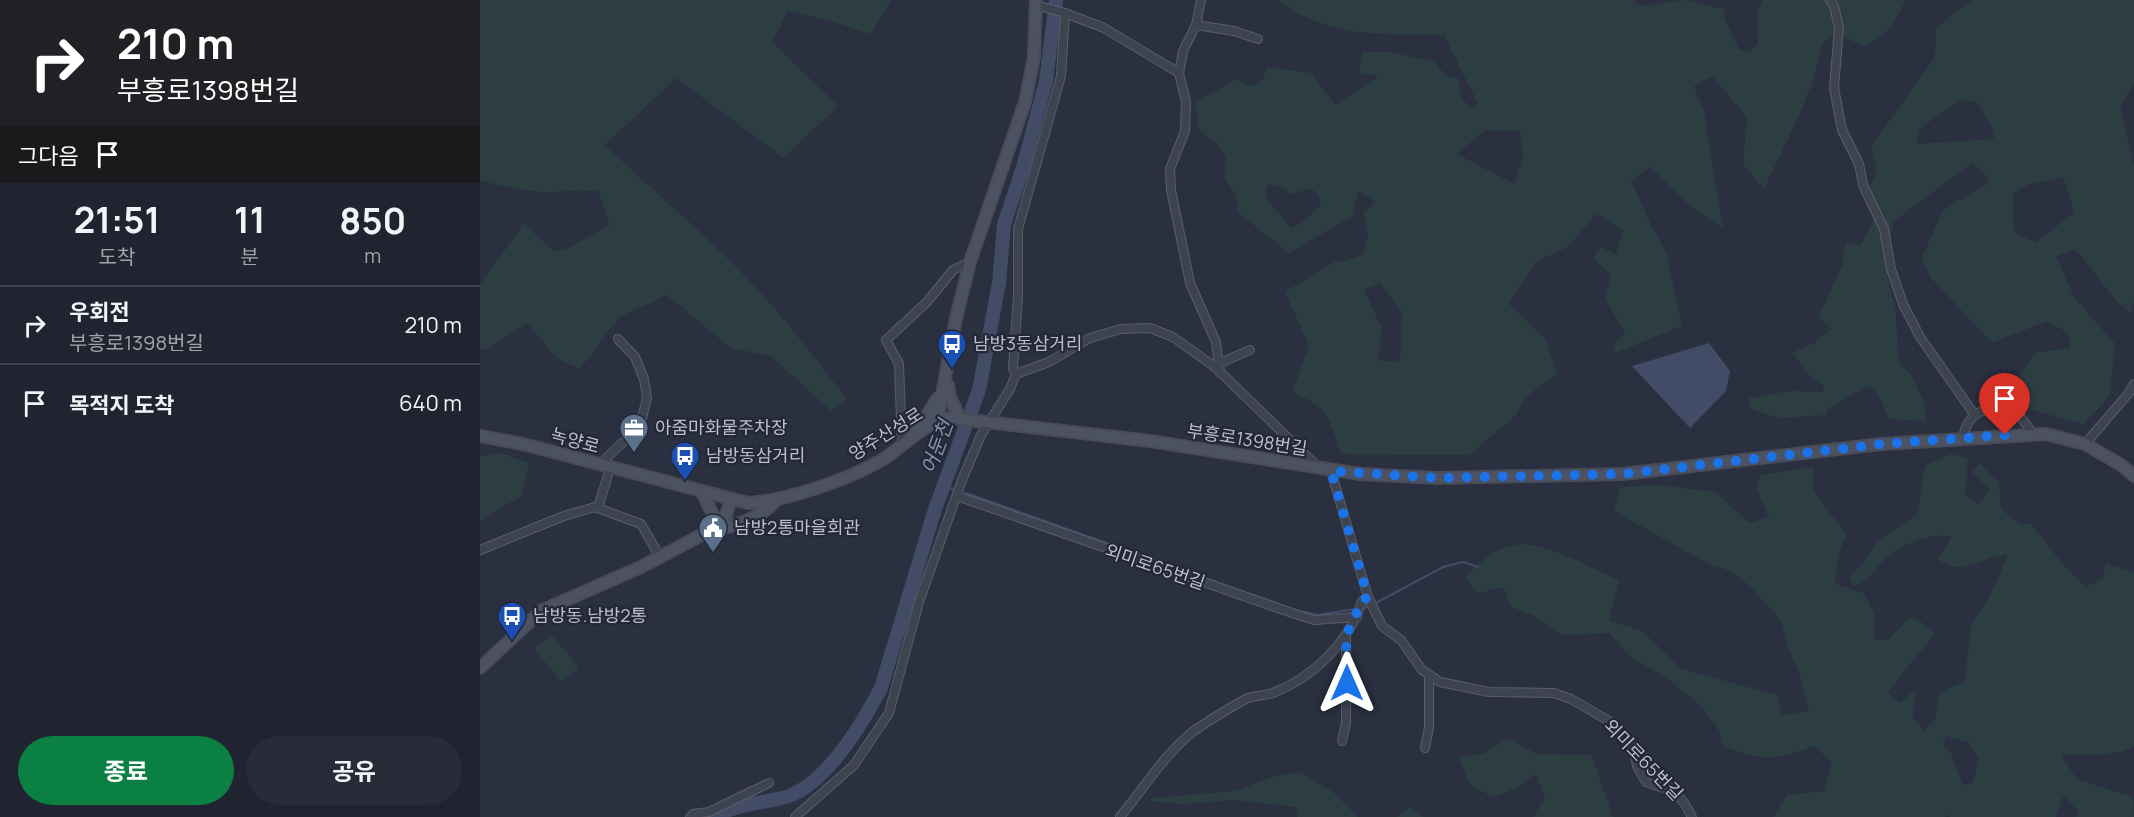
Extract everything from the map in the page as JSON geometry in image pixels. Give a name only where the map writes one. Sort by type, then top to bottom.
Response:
[{"type":"street","points":[[1201,0],[1196,25],[1183,51],[1179,73],[1186,102],[1185,131],[1170,169],[1171,190],[1190,283],[1209,321],[1219,368]]},
{"type":"street","points":[[1830,0],[1834,6],[1839,28],[1834,88],[1842,130],[1859,164],[1863,185],[1884,229],[1891,268],[1903,304],[1920,337],[1974,414]]},
{"type":"street","points":[[1039,4],[1129,41],[1179,73]]},
{"type":"street","name":"양주산성로","points":[[731,500],[748,503],[775,501],[857,472],[904,445],[937,422],[956,318],[970,262],[1024,102],[1034,57],[1039,4]]},
{"type":"street","points":[[1016,374],[1013,368],[1018,296],[1018,229],[1061,76],[1065,13]]},
{"type":"street","points":[[1196,25],[1216,31],[1234,31],[1258,39]]},
{"type":"street","points":[[904,445],[899,364],[886,340],[927,302],[953,270],[970,262]]},
{"type":"street","points":[[795,817],[854,765],[889,712],[919,602],[957,496],[981,435],[1016,374],[1049,362],[1090,338],[1121,329],[1150,328],[1173,337],[1219,368],[1326,470]]},
{"type":"street","points":[[598,508],[604,466],[640,426],[647,398],[644,379],[635,357],[618,339]]},
{"type":"street","points":[[1219,368],[1250,350]]},
{"type":"street","points":[[904,445],[931,412],[948,369]]},
{"type":"street","points":[[948,369],[950,397],[960,419]]},
{"type":"street","points":[[2085,444],[2134,384]]},
{"type":"street","points":[[1963,437],[1967,422],[1974,414],[1993,409],[2020,416],[2033,434]]},
{"type":"street","name":"부흥로1398번길","points":[[937,422],[944,418],[960,419],[987,424],[1150,441],[1326,470],[1437,478],[1623,474],[1963,437],[2058,435],[2085,444],[2121,465],[2134,476]]},
{"type":"street","name":"녹양로","points":[[480,436],[523,444],[731,500]]},
{"type":"street","name":"외미로65번길","points":[[1326,470],[1371,603],[1382,626],[1401,640],[1422,670],[1440,682],[1489,692],[1554,693],[1571,699],[1609,721],[1685,804],[1692,817]]},
{"type":"street","points":[[702,492],[713,515],[711,530]]},
{"type":"street","name":"외미로65번길","points":[[957,496],[1314,620],[1359,611]]},
{"type":"street","points":[[480,668],[541,611],[660,557],[711,530],[725,518],[731,500]]},
{"type":"street","points":[[711,530],[722,529],[759,513],[775,501]]},
{"type":"street","points":[[480,550],[564,516],[598,508],[641,524],[660,557]]},
{"type":"street","points":[[1120,817],[1144,784],[1195,730],[1247,698],[1272,693],[1310,672],[1346,636],[1359,611],[1371,603]]},
{"type":"street","points":[[1342,741],[1346,723],[1346,636]]},
{"type":"street","points":[[1425,748],[1429,728],[1429,675]]},
{"type":"street","points":[[1633,746],[1637,766],[1646,782],[1673,792]]},
{"type":"street","points":[[690,817],[693,814],[709,812],[769,783]]},
{"type":"shaded area","points":[[480,0],[891,0],[871,34],[832,21],[788,11],[772,42],[838,106],[784,158],[676,78],[605,145],[754,285],[847,400],[831,411],[771,356],[731,348],[667,295],[619,317],[580,369],[556,358],[528,323],[483,351],[480,349],[480,284],[524,224],[554,251],[568,248],[610,225],[598,191],[533,191],[480,180]]},
{"type":"shaded area","points":[[1279,0],[1634,0],[1636,5],[1642,5],[1687,0],[1724,9],[1724,17],[1739,49],[1749,52],[1758,44],[1757,13],[1762,0],[1906,0],[1890,29],[1866,47],[1836,33],[1821,44],[1806,98],[1764,189],[1743,164],[1747,117],[1712,76],[1694,86],[1704,112],[1723,228],[1688,204],[1650,167],[1631,181],[1666,252],[1682,326],[1613,354],[1615,344],[1625,333],[1605,299],[1611,275],[1593,257],[1601,247],[1616,255],[1623,230],[1600,215],[1591,216],[1593,217],[1569,246],[1536,262],[1508,303],[1545,338],[1557,373],[1526,397],[1516,415],[1469,455],[1341,454],[1326,415],[1314,404],[1292,392],[1309,346],[1285,292],[1336,261],[1346,261],[1364,254],[1368,235],[1363,213],[1376,202],[1358,191],[1353,216],[1289,253],[1237,212],[1237,196],[1225,179],[1226,157],[1218,144],[1198,129],[1196,102],[1237,79],[1250,87],[1262,81],[1267,67],[1311,73],[1335,105],[1379,76],[1359,73],[1362,52],[1390,52],[1435,62],[1445,75],[1459,79],[1461,99],[1474,109],[1478,104],[1444,35],[1358,32],[1317,22]],"holes":[[[1485,130],[1520,131],[1523,156],[1514,184],[1457,154]],[[1267,185],[1276,185],[1293,194],[1310,188],[1318,194],[1321,204],[1307,219],[1291,228],[1266,198]],[[1380,283],[1402,313],[1400,362],[1378,360],[1382,329],[1364,289]]]},
{"type":"shaded area","points":[[1972,0],[2134,0],[2134,84],[2120,106],[2134,166],[2134,301],[2131,313],[2108,290],[2075,249],[2056,256],[2074,297],[2115,344],[2110,395],[2084,424],[2022,407],[2008,392],[2036,353],[2071,348],[2067,332],[2047,321],[1992,343],[1931,278],[1922,258],[1943,210],[1990,182],[1985,174],[1972,163],[1893,222],[1886,270],[1896,314],[1898,354],[1900,364],[1912,376],[1925,405],[1926,421],[1889,419],[1877,392],[1867,386],[1826,410],[1826,415],[1776,418],[1749,408],[1749,398],[1790,391],[1824,392],[1823,385],[1812,378],[1792,353],[1814,343],[1831,329],[1819,316],[1842,266],[1846,242],[1860,246],[1874,219],[1867,194],[1877,170],[1871,147],[1935,57],[1936,28]],"holes":[[[1961,99],[1978,103],[1993,128],[1994,139],[1917,144],[1919,129]],[[2063,177],[2074,212],[2036,243],[2014,232],[2013,194],[2027,185]]]},
{"type":"shaded area","points":[[501,453],[529,463],[521,496],[480,521],[480,456]]},
{"type":"shaded area","points":[[1950,454],[1968,458],[1965,494],[1978,505],[1990,490],[1972,472],[1980,464],[1999,483],[2001,509],[2020,524],[2031,524],[2066,568],[2086,587],[2102,579],[2106,564],[2134,572],[2134,746],[2108,754],[2061,756],[2077,779],[2133,797],[2134,817],[2076,817],[2079,813],[2064,795],[2056,817],[1950,817],[1947,814],[1945,817],[1773,817],[1787,795],[1824,791],[1832,762],[1814,746],[1779,757],[1758,757],[1723,746],[1719,730],[1700,705],[1665,677],[1632,658],[1609,633],[1563,635],[1531,614],[1511,607],[1504,588],[1492,589],[1479,594],[1465,578],[1487,558],[1514,545],[1525,544],[1567,556],[1619,580],[1609,620],[1642,631],[1681,669],[1777,695],[1781,715],[1809,711],[1800,675],[1787,644],[1781,621],[1750,586],[1731,571],[1707,563],[1614,511],[1620,487],[1659,485],[1716,492],[1749,523],[1769,517],[1757,489],[1760,475],[1814,467],[1813,490],[1846,535],[1839,553],[1835,584],[1863,593],[1874,612],[1875,640],[1888,640],[1909,618],[1915,617],[1935,633],[1888,692],[1899,703],[1917,689],[1912,716],[1924,731],[1935,719],[1939,693],[1965,681],[1971,625],[1988,600],[2008,555],[1965,566],[1947,565],[1938,559],[1952,537],[1935,536],[1917,540],[1892,553],[1870,576],[1854,586],[1849,577],[1862,565],[1878,541],[1917,515],[1925,466]],"holes":[[[1947,736],[1969,743],[1979,759],[1973,783],[1963,785],[1950,751],[1942,743]]]},
{"type":"shaded area","points":[[551,635],[579,667],[562,682],[534,649]]},
{"type":"shaded area","points":[[1507,738],[1537,754],[1592,755],[1613,817],[1533,817],[1545,798],[1536,774],[1514,789],[1493,797],[1469,784],[1459,758],[1485,753]]},
{"type":"shaded area","points":[[1300,772],[1333,792],[1358,817],[1297,817],[1296,807],[1236,800],[1182,804],[1148,801],[1152,798],[1236,791],[1272,777]]},
{"type":"shaded area","points":[[1410,807],[1424,817],[1396,817]]},
{"type":"water","points":[[1709,343],[1730,371],[1726,391],[1690,428],[1632,366]]},
{"type":"waterway","name":"어둔천","points":[[715,817],[740,807],[786,797],[815,780],[842,751],[881,688],[935,509],[979,390],[999,283],[1004,225],[1024,164],[1046,81],[1056,0]]},
{"type":"waterway","points":[[944,486],[955,490]]},
{"type":"waterway","points":[[966,493],[1279,604]]},
{"type":"waterway","points":[[1374,604],[1443,567],[1463,562],[1478,567]]},
{"type":"waterway","points":[[1296,610],[1317,615],[1369,607]]},
{"type":"place","name":"남방3동삼거리","points":[[952,370]]},
{"type":"place","name":"아줌마화물주차장","points":[[634,454]]},
{"type":"place","name":"남방동삼거리","points":[[685,482]]},
{"type":"place","name":"남방2통마을회관","points":[[713,554]]},
{"type":"place","name":"남방동.남방2통","points":[[512,642]]},
{"type":"route","points":[[1347,683],[1346,636],[1357,617],[1362,601],[1368,597],[1331,471],[1437,478],[1623,474],[1882,444],[2005,435]]}]
